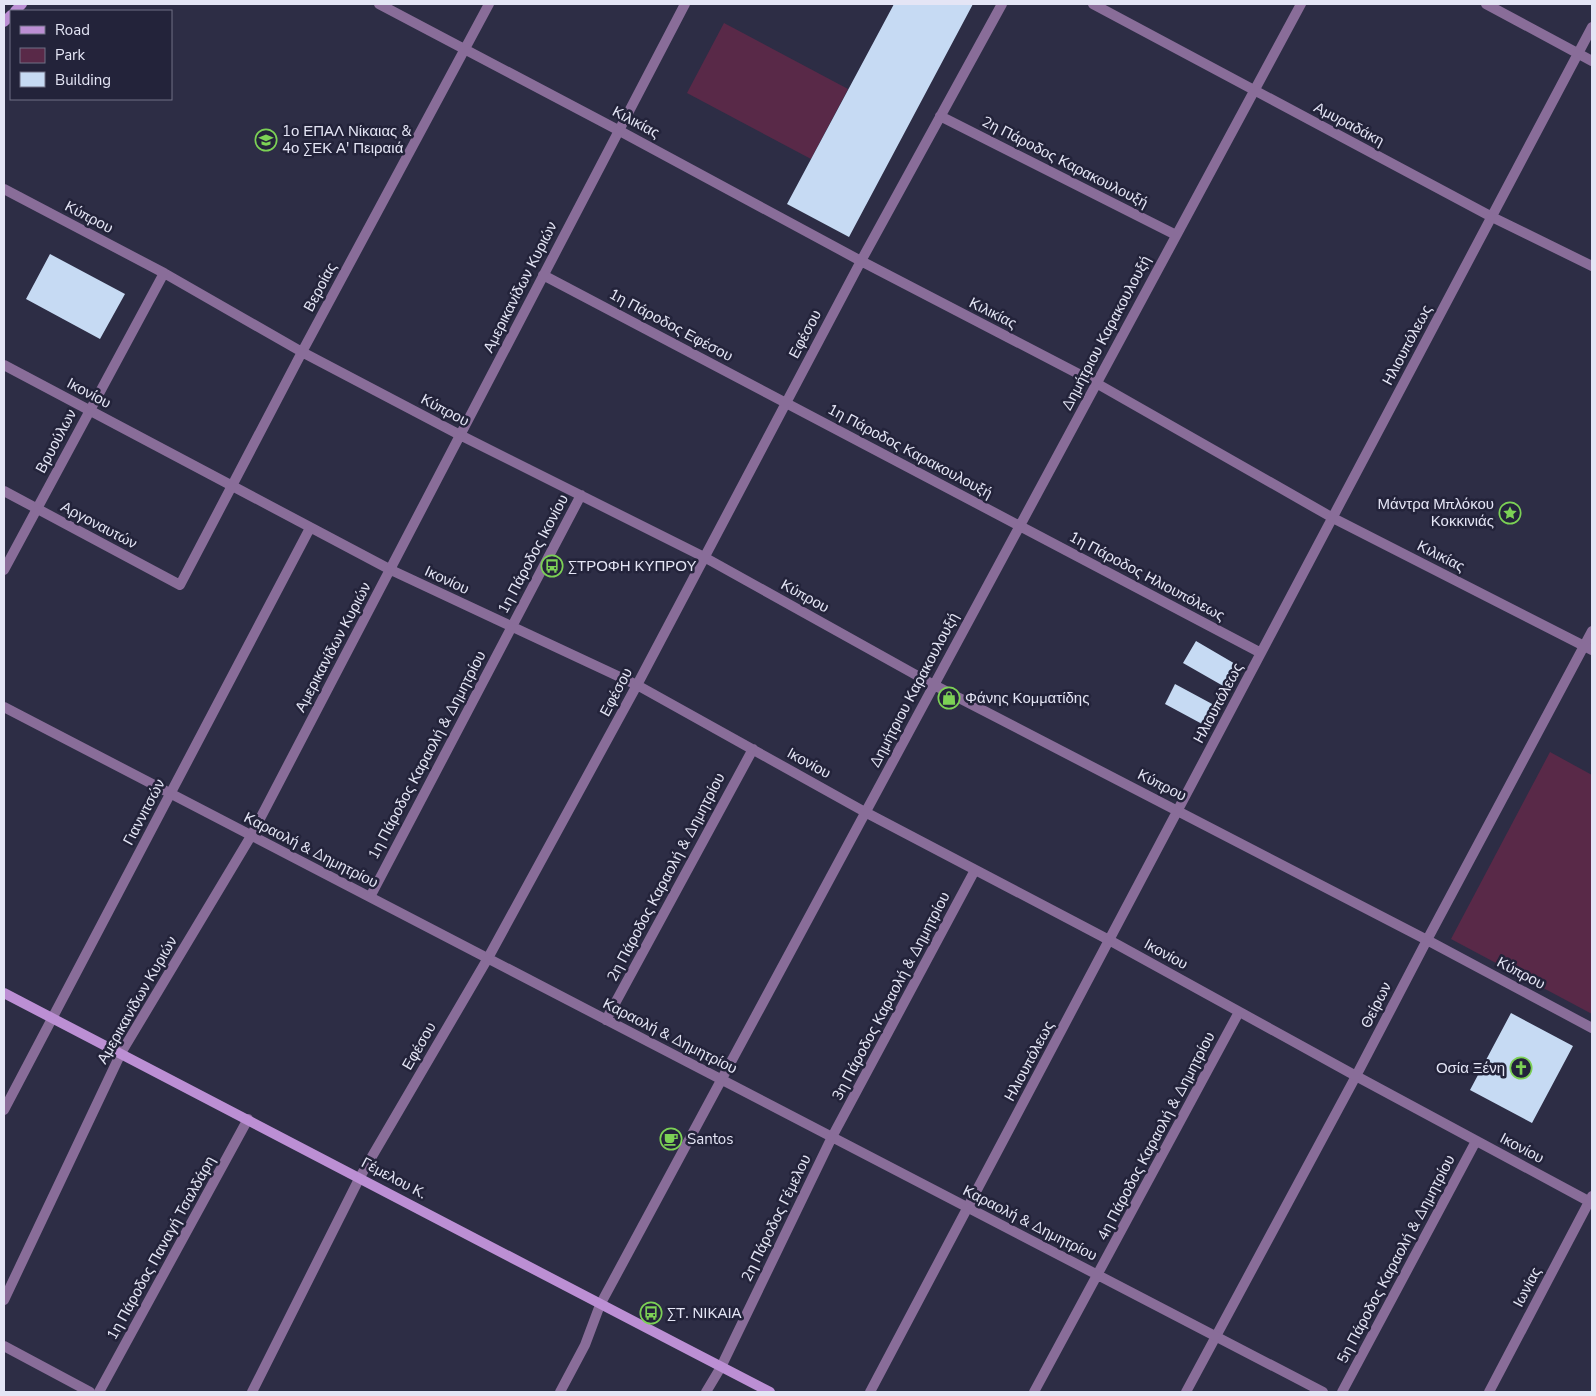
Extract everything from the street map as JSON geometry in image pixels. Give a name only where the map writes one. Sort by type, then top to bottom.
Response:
[{"type":"main road","name":"Γέμελου Κ.","points":[[4,993],[770,1392]]},
{"type":"street","name":"Κιλικίας","points":[[379,4],[1096,384],[1332,518],[1589,648]]},
{"type":"street","name":"Βεροίας","points":[[180,585],[302,352],[489,4]]},
{"type":"street","name":"Αμερικανίδων Κυριών","points":[[4,1300],[121,1053],[251,836],[685,4]]},
{"type":"street","name":"Εφέσου","points":[[252,1392],[360,1177],[488,958],[637,685],[861,261],[1002,4]]},
{"type":"street","name":"Αμυραδάκη","points":[[1093,4],[1492,217],[1592,266]]},
{"type":"street","name":"Δημήτριου Καρακουλουξή","points":[[560,1392],[585,1345],[600,1304],[1301,4]]},
{"type":"street","points":[[1486,4],[1592,61]]},
{"type":"street","name":"Ηλιουπόλεως","points":[[870,1392],[1592,27]]},
{"type":"street","name":"2η Πάροδος Καρακουλουξή","points":[[940,116],[1176,235]]},
{"type":"street","name":"Κύπρου","points":[[4,189],[164,273],[302,352],[460,435],[704,557],[934,685],[1178,810],[1592,1028]]},
{"type":"street","name":"Βρυούλων","points":[[4,570],[164,273]]},
{"type":"street","name":"1η Πάροδος Εφέσου","points":[[543,275],[786,403]]},
{"type":"street","name":"Ικονίου","points":[[4,365],[391,570],[637,685],[866,812],[1109,940],[1476,1141],[1591,1200]]},
{"type":"street","name":"1η Πάροδος Καρακουλουξή","points":[[786,403],[1020,526]]},
{"type":"street","name":"Αργοναυτών","points":[[4,491],[180,585]]},
{"type":"street","name":"1η Πάροδος Ικονίου","points":[[511,626],[581,495]]},
{"type":"street","name":"1η Πάροδος Ηλιουπόλεως","points":[[1020,526],[1261,653]]},
{"type":"street","name":"Γιαννιτσών","points":[[4,1110],[310,528]]},
{"type":"street","name":"1η Πάροδος Καραολή & Δημητρίου","points":[[370,897],[511,626]]},
{"type":"street","name":"Θείρων","points":[[1186,1392],[1427,940],[1589,648],[1592,631]]},
{"type":"street","name":"Καραολή & Δημητρίου","points":[[4,707],[1323,1392]]},
{"type":"street","name":"2η Πάροδος Καραολή & Δημητρίου","points":[[606,1020],[753,749]]},
{"type":"street","name":"3η Πάροδος Καραολή & Δημητρίου","points":[[832,1137],[975,870]]},
{"type":"street","name":"4η Πάροδος Καραολή & Δημητρίου","points":[[1034,1392],[1239,1012]]},
{"type":"street","name":"1η Πάροδος Παναγή Τσαλδάρη","points":[[100,1392],[248,1119]]},
{"type":"street","name":"2η Πάροδος Γέμελου","points":[[706,1392],[721,1367],[832,1137]]},
{"type":"street","name":"5η Πάροδος Καραολή & Δημητρίου","points":[[1342,1392],[1476,1141]]},
{"type":"street","name":"Ιωνίας","points":[[1489,1392],[1591,1200]]},
{"type":"street","points":[[4,1346],[90,1392]]},
{"type":"green space","points":[[724,23],[848,89],[811,159],[687,93]]},
{"type":"green space","points":[[1550,752],[1592,775],[1592,1014],[1451,939]]},
{"type":"building","points":[[894,4],[973,4],[849,237],[787,204]]},
{"type":"building","points":[[50,254],[125,294],[100,339],[26,299]]},
{"type":"building","points":[[1196,641],[1237,665],[1225,687],[1183,663]]},
{"type":"building","points":[[1175,684],[1214,705],[1204,725],[1165,704]]},
{"type":"building","name":"Οσία Ξένη","points":[[1511,1013],[1573,1046],[1532,1123],[1470,1090]]},
{"type":"place","name":"1ο ΕΠΑΛ Νίκαιας & 4ο ΣΕΚ Α' Πειραιά","points":[[266,140]]},
{"type":"place","name":"Μάντρα Μπλόκου Κοκκινιάς","points":[[1510,513]]},
{"type":"place","name":"ΣΤΡΟΦΗ ΚΥΠΡΟΥ","points":[[552,566]]},
{"type":"place","name":"Φάνης Κομματίδης","points":[[949,698]]},
{"type":"place","name":"Οσία Ξένη","points":[[1521,1068]]},
{"type":"place","name":"Santos","points":[[671,1139]]},
{"type":"place","name":"ΣΤ. ΝΙΚΑΙΑ","points":[[651,1313]]}]
